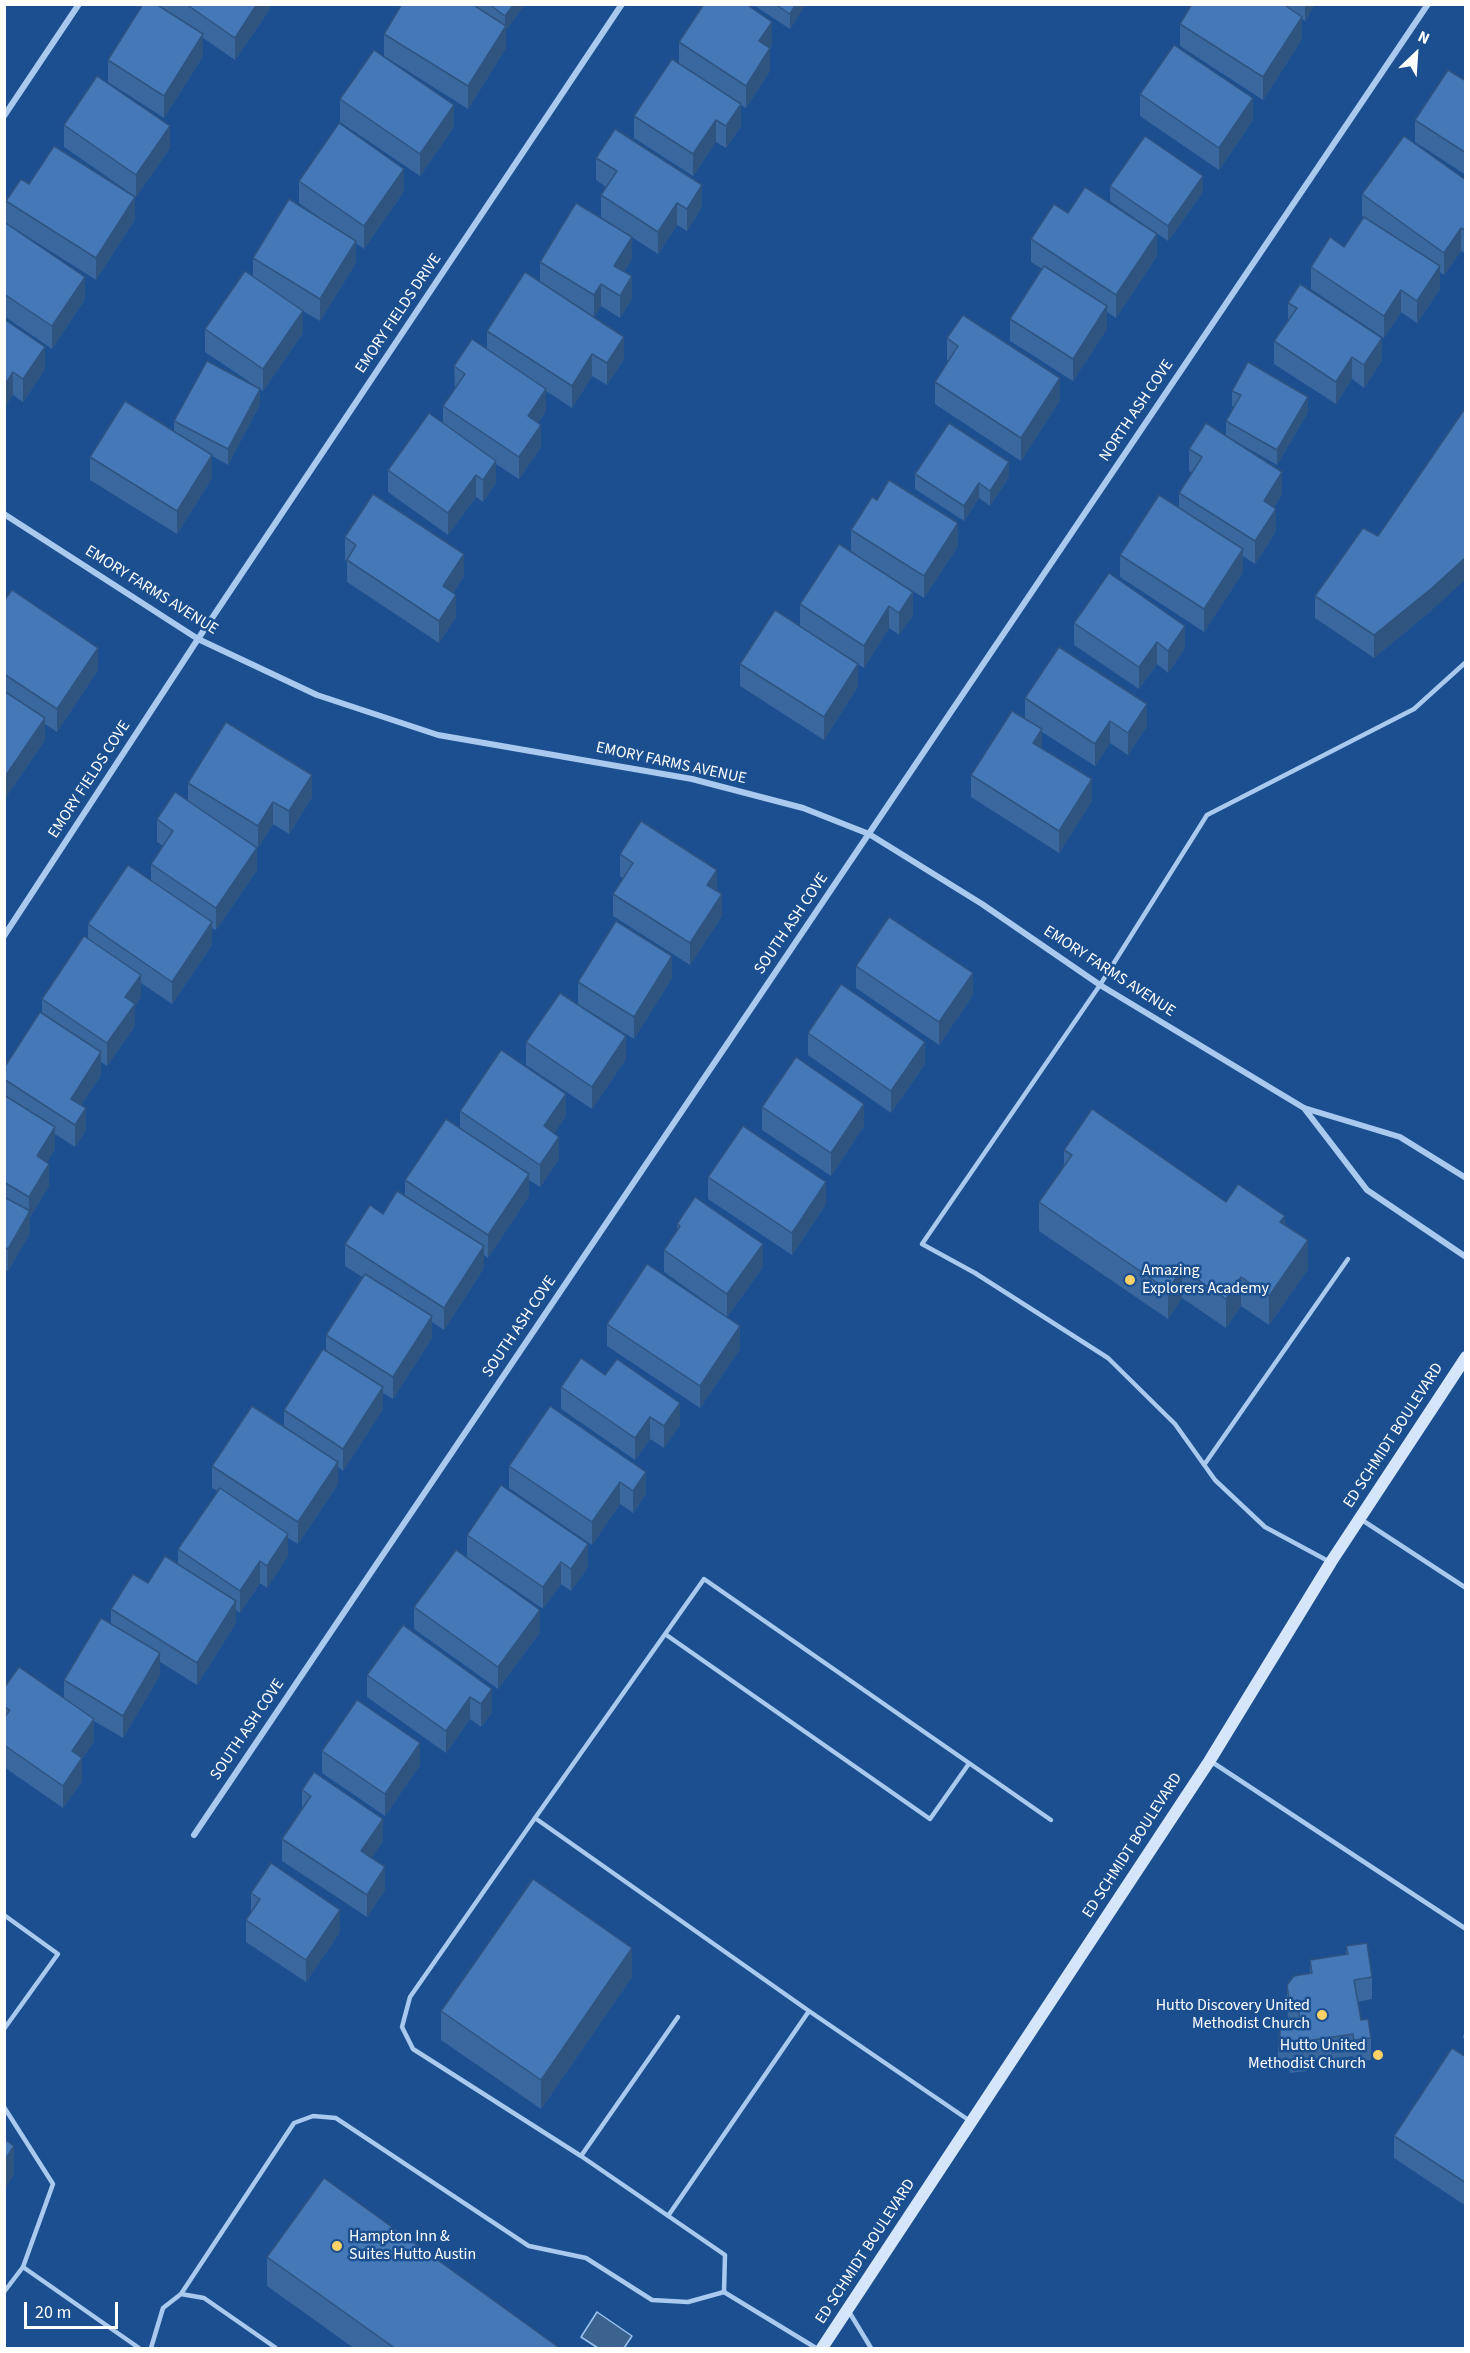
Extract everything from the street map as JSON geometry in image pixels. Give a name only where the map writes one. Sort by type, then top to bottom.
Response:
[{"type":"street","points":[[4,116],[79,4]]},
{"type":"street","name":"EMORY FIELDS DRIVE","points":[[198,639],[622,4]]},
{"type":"street","name":"NORTH ASH COVE","points":[[869,834],[1428,4]]},
{"type":"street","name":"EMORY FARMS AVENUE","points":[[4,514],[198,639],[317,695],[438,735],[692,779],[803,808],[869,834],[982,904],[1100,985],[1304,1108],[1400,1137],[1466,1179]]},
{"type":"street","name":"EMORY FIELDS COVE","points":[[4,936],[198,639]]},
{"type":"street","name":"SOUTH ASH COVE","points":[[194,1835],[869,834]]},
{"type":"street","name":"EMORY FARMS AVENUE","points":[[1304,1108],[1367,1190],[1466,1257]]},
{"type":"street","name":"ED SCHMIDT BOULEVARD","points":[[822,2349],[1210,1760],[1331,1562],[1466,1357]]},
{"type":"lane","points":[[1331,1562],[1265,1527],[1215,1480],[1175,1424],[1108,1358],[975,1274],[922,1244],[1100,985],[1207,815],[1414,709],[1466,662]]},
{"type":"lane","points":[[1204,1465],[1348,1259]]},
{"type":"lane","points":[[1359,1519],[1466,1587]]},
{"type":"lane","points":[[724,2292],[725,2255],[581,2156],[413,2049],[402,2027],[410,1997],[704,1579],[968,1765],[1051,1820]]},
{"type":"lane","points":[[665,1634],[930,1819],[968,1765]]},
{"type":"lane","points":[[1210,1760],[1466,1929]]},
{"type":"lane","points":[[535,1818],[809,2011],[972,2122]]},
{"type":"lane","points":[[4,1916],[58,1954],[4,2029]]},
{"type":"lane","points":[[668,2216],[809,2011]]},
{"type":"lane","points":[[581,2156],[678,2017]]},
{"type":"lane","points":[[4,2107],[53,2184],[23,2267],[4,2292]]},
{"type":"lane","points":[[151,2349],[163,2308],[181,2294],[294,2123],[313,2116],[336,2118],[529,2246],[586,2258],[652,2300],[688,2302],[724,2292],[816,2349]]},
{"type":"lane","points":[[23,2267],[139,2349]]},
{"type":"lane","points":[[181,2294],[204,2298],[276,2349]]},
{"type":"lane","points":[[848,2310],[871,2349]]},
{"type":"water","points":[[597,2312],[632,2336],[624,2348],[598,2348],[581,2337]]},
{"type":"building","points":[[143,4],[156,4],[203,34],[164,96],[108,60]]},
{"type":"building","points":[[186,4],[257,4],[235,38]]},
{"type":"building","points":[[402,4],[472,4],[506,26],[468,86],[384,34]]},
{"type":"building","points":[[489,4],[514,4],[505,16]]},
{"type":"building","points":[[704,4],[746,4],[772,22],[759,41],[770,48],[746,86],[679,42]]},
{"type":"building","points":[[775,4],[796,4],[790,14]]},
{"type":"building","points":[[1192,4],[1283,4],[1302,17],[1263,77],[1180,24]]},
{"type":"building","points":[[1174,45],[1253,98],[1219,148],[1140,94]]},
{"type":"building","points":[[374,50],[454,105],[420,154],[340,99]]},
{"type":"building","points":[[672,59],[741,104],[726,126],[716,120],[693,154],[634,116]]},
{"type":"building","points":[[1448,70],[1466,81],[1466,153],[1415,120]]},
{"type":"building","points":[[97,76],[170,126],[136,175],[64,125]]},
{"type":"building","points":[[339,123],[404,169],[364,226],[299,181]]},
{"type":"building","points":[[615,129],[702,185],[687,209],[677,203],[658,232],[601,195],[617,171],[596,158]]},
{"type":"building","points":[[1145,136],[1203,176],[1168,226],[1110,186]]},
{"type":"building","points":[[1404,136],[1466,180],[1466,231],[1461,228],[1444,253],[1362,194]]},
{"type":"building","points":[[54,146],[135,197],[96,258],[6,201],[21,179],[29,184]]},
{"type":"building","points":[[1085,187],[1157,234],[1116,295],[1031,239],[1054,204],[1068,213]]},
{"type":"building","points":[[289,199],[356,241],[320,299],[253,258]]},
{"type":"building","points":[[576,203],[632,237],[614,266],[632,276],[620,296],[601,284],[594,295],[540,262]]},
{"type":"building","points":[[1364,217],[1440,266],[1417,301],[1401,290],[1384,316],[1311,267],[1330,237],[1344,247]]},
{"type":"building","points":[[4,222],[85,277],[52,326],[4,294]]},
{"type":"building","points":[[1044,266],[1107,306],[1073,359],[1010,319]]},
{"type":"building","points":[[245,271],[303,311],[263,369],[205,329]]},
{"type":"building","points":[[525,272],[624,337],[607,363],[592,354],[572,386],[487,331]]},
{"type":"building","points":[[1300,284],[1382,338],[1364,365],[1352,357],[1336,382],[1274,341],[1297,308],[1288,303]]},
{"type":"building","points":[[963,315],[1060,378],[1021,438],[935,382],[958,346],[947,338]]},
{"type":"building","points":[[4,319],[45,347],[23,379],[13,372],[4,386]]},
{"type":"building","points":[[472,339],[546,389],[528,416],[541,425],[519,457],[443,406],[465,374],[454,366]]},
{"type":"building","points":[[207,361],[260,389],[228,449],[174,421]]},
{"type":"building","points":[[1248,362],[1308,397],[1277,450],[1226,421],[1241,395],[1232,391]]},
{"type":"building","points":[[125,401],[212,455],[177,511],[90,457]]},
{"type":"building","points":[[1466,407],[1466,557],[1374,635],[1315,596],[1363,528],[1378,536]]},
{"type":"building","points":[[429,413],[496,461],[483,480],[476,475],[448,513],[388,470]]},
{"type":"building","points":[[949,423],[1009,462],[990,491],[979,483],[964,506],[915,474]]},
{"type":"building","points":[[1206,423],[1282,472],[1264,501],[1276,509],[1255,541],[1179,493],[1202,457],[1189,449]]},
{"type":"building","points":[[889,480],[958,523],[924,576],[851,530],[872,497],[877,500]]},
{"type":"building","points":[[373,494],[464,554],[443,586],[456,595],[439,621],[347,560],[356,545],[345,537]]},
{"type":"building","points":[[1159,495],[1243,549],[1204,609],[1120,555]]},
{"type":"building","points":[[839,544],[913,592],[899,613],[889,606],[864,646],[800,604]]},
{"type":"building","points":[[1109,573],[1185,626],[1168,651],[1157,642],[1139,667],[1074,623]]},
{"type":"building","points":[[12,590],[98,648],[57,709],[4,674],[4,601]]},
{"type":"building","points":[[775,610],[858,664],[824,717],[740,664]]},
{"type":"building","points":[[1059,647],[1147,704],[1128,733],[1110,721],[1095,744],[1025,698]]},
{"type":"building","points":[[4,691],[45,718],[4,778]]},
{"type":"building","points":[[1012,711],[1042,729],[1033,743],[1092,779],[1059,831],[971,775]]},
{"type":"building","points":[[226,722],[312,775],[289,811],[273,802],[258,826],[188,783]]},
{"type":"building","points":[[175,792],[257,848],[216,908],[151,864],[173,831],[157,819]]},
{"type":"building","points":[[641,821],[717,870],[707,885],[722,894],[690,943],[613,894],[633,863],[620,854]]},
{"type":"building","points":[[128,865],[212,922],[172,982],[88,924]]},
{"type":"building","points":[[889,917],[973,973],[939,1022],[856,966]]},
{"type":"building","points":[[616,921],[672,956],[634,1017],[578,982]]},
{"type":"building","points":[[84,936],[141,975],[125,997],[135,1004],[107,1043],[42,999]]},
{"type":"building","points":[[841,984],[925,1042],[891,1091],[808,1033]]},
{"type":"building","points":[[560,993],[626,1036],[592,1087],[526,1042]]},
{"type":"building","points":[[40,1012],[101,1052],[71,1099],[86,1108],[75,1125],[4,1079],[4,1068]]},
{"type":"building","points":[[501,1050],[566,1094],[544,1126],[559,1137],[540,1165],[460,1111]]},
{"type":"building","points":[[796,1057],[864,1104],[831,1153],[762,1107]]},
{"type":"building","points":[[4,1095],[55,1127],[37,1156],[49,1164],[29,1197],[4,1182]]},
{"type":"building","points":[[1092,1109],[1226,1202],[1238,1184],[1285,1216],[1280,1222],[1308,1240],[1269,1296],[1241,1277],[1226,1299],[1182,1269],[1168,1290],[1039,1202],[1072,1155],[1064,1150]]},
{"type":"building","points":[[446,1119],[529,1174],[488,1235],[405,1180]]},
{"type":"building","points":[[743,1126],[826,1182],[792,1233],[708,1177]]},
{"type":"building","points":[[397,1191],[484,1246],[444,1308],[345,1244],[370,1205],[383,1214]]},
{"type":"building","points":[[4,1197],[30,1211],[8,1249],[4,1247]]},
{"type":"building","points":[[695,1197],[763,1244],[727,1294],[664,1250],[680,1226],[677,1224]]},
{"type":"building","points":[[647,1264],[740,1326],[700,1386],[607,1324]]},
{"type":"building","points":[[365,1274],[432,1316],[393,1377],[326,1335]]},
{"type":"building","points":[[323,1349],[383,1387],[343,1449],[284,1410]]},
{"type":"building","points":[[581,1358],[605,1375],[617,1359],[680,1403],[664,1426],[650,1417],[635,1438],[561,1387]]},
{"type":"building","points":[[252,1406],[338,1462],[298,1522],[212,1466]]},
{"type":"building","points":[[550,1406],[646,1472],[633,1491],[620,1482],[592,1522],[509,1466]]},
{"type":"building","points":[[501,1485],[588,1544],[571,1569],[561,1562],[543,1587],[467,1535]]},
{"type":"building","points":[[220,1488],[288,1534],[267,1566],[260,1561],[240,1591],[178,1549]]},
{"type":"building","points":[[456,1550],[540,1610],[498,1667],[414,1607]]},
{"type":"building","points":[[165,1556],[236,1601],[197,1663],[111,1609],[133,1574],[148,1583]]},
{"type":"building","points":[[101,1618],[160,1653],[123,1716],[64,1680]]},
{"type":"building","points":[[403,1625],[492,1689],[481,1704],[470,1697],[446,1731],[367,1675]]},
{"type":"building","points":[[19,1667],[94,1719],[72,1751],[82,1758],[63,1786],[4,1745],[4,1718],[10,1710],[4,1707],[4,1688]]},
{"type":"building","points":[[357,1700],[420,1743],[385,1794],[322,1751]]},
{"type":"building","points":[[314,1772],[383,1819],[361,1851],[385,1867],[367,1895],[282,1839],[311,1796],[302,1790]]},
{"type":"building","points":[[271,1863],[340,1910],[306,1960],[246,1920],[260,1899],[251,1893]]},
{"type":"building","points":[[533,1879],[632,1948],[541,2080],[441,2011]]},
{"type":"building","points":[[1367,1943],[1372,1977],[1354,1980],[1361,2020],[1368,2019],[1371,2038],[1354,2040],[1353,2034],[1306,2041],[1307,2049],[1290,2051],[1289,2045],[1279,2046],[1280,2030],[1301,2027],[1298,2007],[1289,1999],[1287,1985],[1294,1976],[1312,1973],[1310,1960],[1348,1954],[1346,1946]]},
{"type":"building","points":[[1452,2048],[1466,2057],[1466,2183],[1394,2136]]},
{"type":"building","points":[[4,2139],[14,2146],[4,2161]]},
{"type":"building","name":"Hampton Inn & Suites Hutto Austin","points":[[324,2178],[561,2349],[396,2349],[267,2257]]},
{"type":"place","name":"Amazing Explorers Academy","points":[[1130,1280]]},
{"type":"place","name":"Hutto Discovery United Methodist Church","points":[[1322,2015]]},
{"type":"place","name":"Hutto United Methodist Church","points":[[1378,2055]]},
{"type":"place","name":"Hampton Inn & Suites Hutto Austin","points":[[337,2246]]}]
